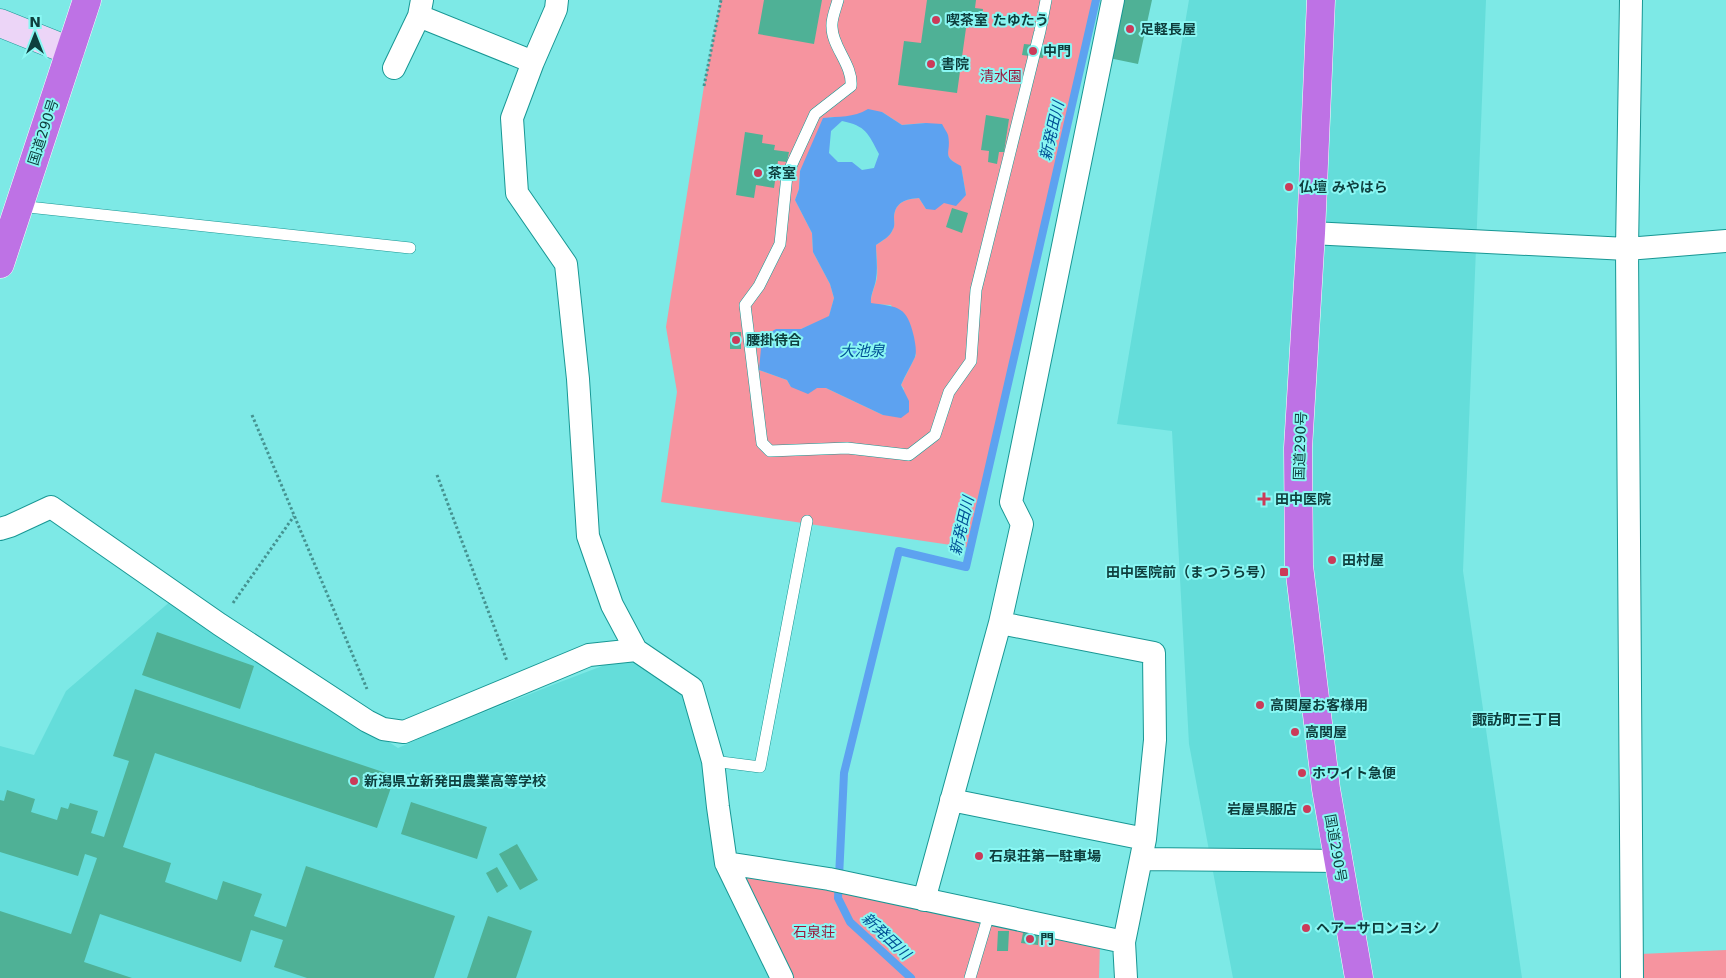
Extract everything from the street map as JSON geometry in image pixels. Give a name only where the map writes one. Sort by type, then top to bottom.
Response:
[{"type":"highway","name":"国道290号","points":[[0,264],[87,0]]},
{"type":"highway","name":"国道290号","points":[[1321,0],[1311,232],[1298,448],[1299,566],[1326,789],[1359,978]]},
{"type":"street","points":[[557,0],[556,9],[512,118],[517,193],[566,264],[578,379],[588,536],[612,605],[636,650],[692,688],[713,761],[726,862],[782,978]]},
{"type":"street","points":[[924,900],[1000,623],[1022,524],[1011,502],[1112,0]]},
{"type":"street","points":[[1631,0],[1627,249],[1632,978]]},
{"type":"street","points":[[394,68],[421,8],[533,62]]},
{"type":"street","points":[[0,23],[70,50]]},
{"type":"street","points":[[1311,232],[1627,249],[1726,241]]},
{"type":"street","points":[[0,528],[10,526],[51,507],[219,624],[383,729],[404,732],[589,655],[636,650]]},
{"type":"street","points":[[1000,623],[1154,653],[1155,740],[1143,849],[1124,942],[1126,978]]},
{"type":"street","points":[[951,800],[1143,849],[1338,861]]},
{"type":"street","points":[[726,862],[837,880],[1124,942]]},
{"type":"lane","points":[[838,0],[832,26],[837,45],[852,79],[851,86],[816,114],[787,174],[780,244],[759,286],[745,305],[762,443],[770,451],[847,448],[909,455],[935,435],[949,392],[971,361],[976,290],[1046,0]]},
{"type":"lane","points":[[19,206],[410,248]]},
{"type":"lane","points":[[713,761],[760,767],[807,521]]},
{"type":"lane","points":[[970,978],[989,914]]},
{"type":"path","points":[[704,86],[721,0]]},
{"type":"path","points":[[252,415],[383,729]]},
{"type":"path","points":[[437,475],[516,686]]},
{"type":"path","points":[[219,624],[294,516]]},
{"type":"shaded area","points":[[1189,0],[1486,0],[1463,571],[1522,978],[1233,978],[1189,744],[1172,431],[1117,424]]},
{"type":"shaded area","name":"新潟県立新発田農業高等学校","points":[[172,600],[398,748],[555,684],[618,660],[633,657],[689,692],[711,807],[780,978],[0,978],[0,746],[34,755],[66,691]]},
{"type":"green space","name":"清水園","points":[[721,0],[1096,0],[971,548],[661,502],[677,392],[666,327],[704,86]],"holes":[[[882,112],[902,125],[926,123],[948,135],[948,154],[961,167],[966,195],[926,209],[919,198],[902,202],[896,208],[892,232],[876,245],[877,277],[871,297],[871,304],[891,305],[916,355],[901,385],[904,389],[883,415],[826,388],[791,387],[787,380],[759,370],[776,329],[801,329],[829,317],[834,298],[830,284],[813,252],[812,233],[795,200],[799,189],[800,171],[830,117],[848,117]]]},
{"type":"green space","name":"石泉荘","points":[[731,867],[1100,943],[1099,978],[785,978]]},
{"type":"green space","points":[[1726,950],[1726,978],[1641,978],[1641,954]]},
{"type":"water","name":"大池泉","points":[[868,109],[882,112],[902,125],[942,124],[948,135],[948,154],[951,159],[961,166],[966,195],[956,206],[944,203],[935,210],[926,209],[919,198],[902,202],[896,208],[892,232],[876,245],[877,275],[871,303],[895,307],[900,310],[908,319],[914,337],[915,357],[901,385],[909,401],[909,412],[901,418],[883,415],[826,388],[817,388],[808,394],[791,387],[787,380],[759,370],[762,337],[776,329],[801,329],[829,316],[834,298],[830,284],[813,252],[812,233],[795,200],[799,189],[800,171],[823,118],[862,112]],"holes":[[[842,121],[861,128],[869,136],[879,154],[874,168],[862,170],[852,162],[838,162],[829,153],[831,131]]]},
{"type":"building","points":[[764,0],[822,0],[814,44],[758,34]]},
{"type":"building","name":"書院","points":[[927,0],[976,0],[975,8],[983,9],[981,23],[967,21],[957,93],[898,85],[904,41],[921,43]]},
{"type":"building","name":"足軽長屋","points":[[1121,0],[1152,0],[1138,64],[1109,58]]},
{"type":"building","name":"中門","points":[[1024,44],[1045,46],[1043,58],[1022,55]]},
{"type":"building","points":[[986,115],[1009,119],[1004,152],[999,152],[997,164],[988,162],[989,151],[981,150]]},
{"type":"building","name":"茶室","points":[[745,132],[763,135],[762,143],[775,145],[774,150],[789,152],[787,162],[778,161],[774,188],[756,185],[754,198],[736,195]]},
{"type":"building","points":[[952,208],[968,213],[962,233],[946,227]]},
{"type":"building","name":"腰掛待合","points":[[730,332],[741,332],[741,349],[730,349]]},
{"type":"building","points":[[157,632],[254,666],[240,709],[142,675]]},
{"type":"building","points":[[135,689],[395,776],[377,828],[155,753],[123,847],[171,863],[165,882],[217,900],[223,881],[262,894],[254,916],[286,927],[306,866],[455,916],[434,978],[307,978],[274,967],[283,940],[251,930],[241,962],[100,914],[84,962],[132,978],[0,978],[0,911],[71,934],[97,858],[85,854],[78,876],[0,852],[0,800],[4,801],[7,790],[35,799],[31,812],[57,820],[61,807],[68,809],[70,803],[98,811],[91,833],[104,837],[129,761],[113,756]]},
{"type":"building","points":[[411,802],[487,827],[477,859],[401,834]]},
{"type":"building","points":[[517,844],[538,880],[520,890],[499,854]]},
{"type":"building","points":[[497,867],[508,886],[497,893],[486,873]]},
{"type":"building","points":[[488,916],[532,931],[516,978],[467,978]]},
{"type":"building","points":[[998,931],[1009,931],[1008,951],[997,951]]},
{"type":"building","name":"門","points":[[1023,933],[1039,934],[1038,945],[1021,943]]},
{"type":"waterway","name":"新発田川","points":[[911,978],[850,922],[838,898],[844,773],[899,551],[966,567],[1096,0]]},
{"type":"place","name":"喫茶室 たゆたう","points":[[936,20]]},
{"type":"place","name":"足軽長屋","points":[[1130,29]]},
{"type":"place","name":"中門","points":[[1033,51]]},
{"type":"place","name":"書院","points":[[931,64]]},
{"type":"place","name":"茶室","points":[[758,173]]},
{"type":"place","name":"仏壇 みやはら","points":[[1289,187]]},
{"type":"place","name":"腰掛待合","points":[[736,340]]},
{"type":"place","name":"田中医院","points":[[1264,499]]},
{"type":"place","name":"田村屋","points":[[1332,560]]},
{"type":"place","name":"田中医院前（まつうら号）","points":[[1284,572]]},
{"type":"place","name":"高関屋お客様用","points":[[1260,705]]},
{"type":"place","name":"高関屋","points":[[1295,732]]},
{"type":"place","name":"ホワイト急便","points":[[1302,773]]},
{"type":"place","name":"新潟県立新発田農業高等学校","points":[[354,781]]},
{"type":"place","name":"岩屋呉服店","points":[[1307,809]]},
{"type":"place","name":"石泉荘第一駐車場","points":[[979,856]]},
{"type":"place","name":"ヘアーサロンヨシノ","points":[[1306,928]]},
{"type":"place","name":"門","points":[[1030,939]]},
{"type":"district","name":"諏訪町三丁目","points":[[1517,720]]}]
